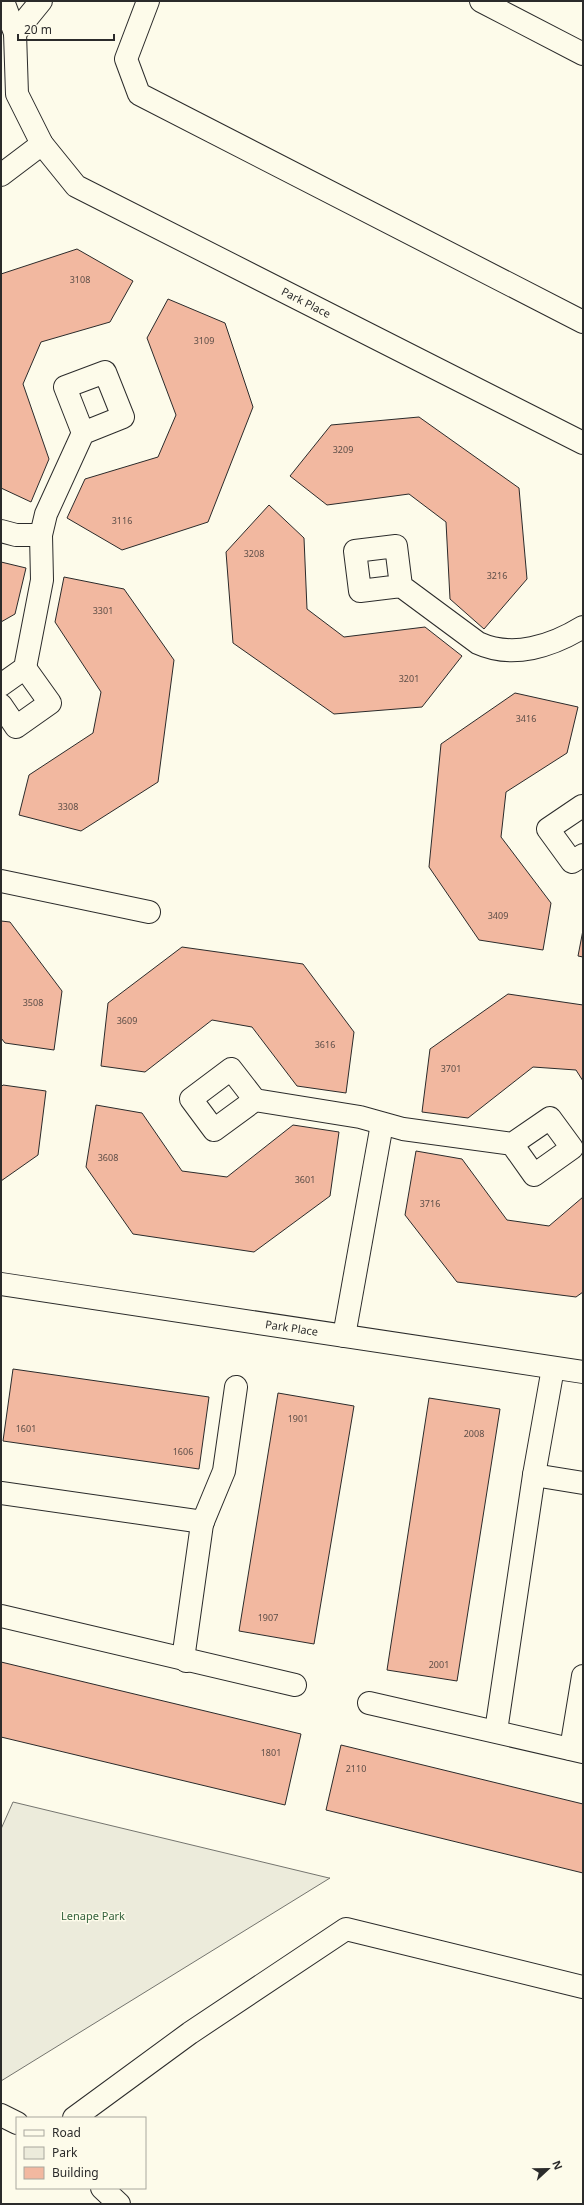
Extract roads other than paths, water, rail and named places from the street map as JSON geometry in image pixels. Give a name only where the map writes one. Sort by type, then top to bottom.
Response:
[{"type":"street","name":"Park Place","points":[[3,1],[15,33],[17,94],[42,144],[76,186],[583,443]]},
{"type":"street","points":[[15,33],[41,1]]},
{"type":"street","points":[[148,1],[126,59],[139,94],[583,322]]},
{"type":"street","points":[[481,1],[583,54]]},
{"type":"street","points":[[1,175],[42,144]]},
{"type":"street","points":[[1,685],[25,668],[42,580],[41,535],[46,514],[83,433]]},
{"type":"street","points":[[1,531],[16,535],[41,535]]},
{"type":"street","points":[[401,586],[478,643],[487,648],[517,650],[544,645],[583,627]]},
{"type":"street","points":[[1,706],[16,727],[50,703],[25,668]]},
{"type":"street","points":[[583,803],[548,829],[572,862],[583,855]]},
{"type":"street","points":[[1,881],[149,912]]},
{"type":"street","points":[[254,1100],[360,1117],[404,1129],[512,1144]]},
{"type":"street","points":[[344,1336],[382,1124]]},
{"type":"street","name":"Park Place","points":[[1,1284],[583,1372]]},
{"type":"street","points":[[496,1731],[534,1475],[553,1368]]},
{"type":"street","points":[[186,1661],[184,1652],[196,1560],[203,1522],[224,1471],[236,1386]]},
{"type":"street","points":[[534,1475],[583,1483]]},
{"type":"street","points":[[1,1493],[203,1522]]},
{"type":"street","points":[[1,1616],[186,1661],[295,1685]]},
{"type":"street","points":[[370,1703],[577,1751],[583,1676]]},
{"type":"street","points":[[75,2117],[190,2033],[346,1929],[583,1987]]},
{"type":"street","points":[[1,2115],[16,2122]]},
{"type":"street","points":[[103,2189],[119,2204]]},
{"type":"park label","name":"Lenape Park","points":[[93,1916]]}]
